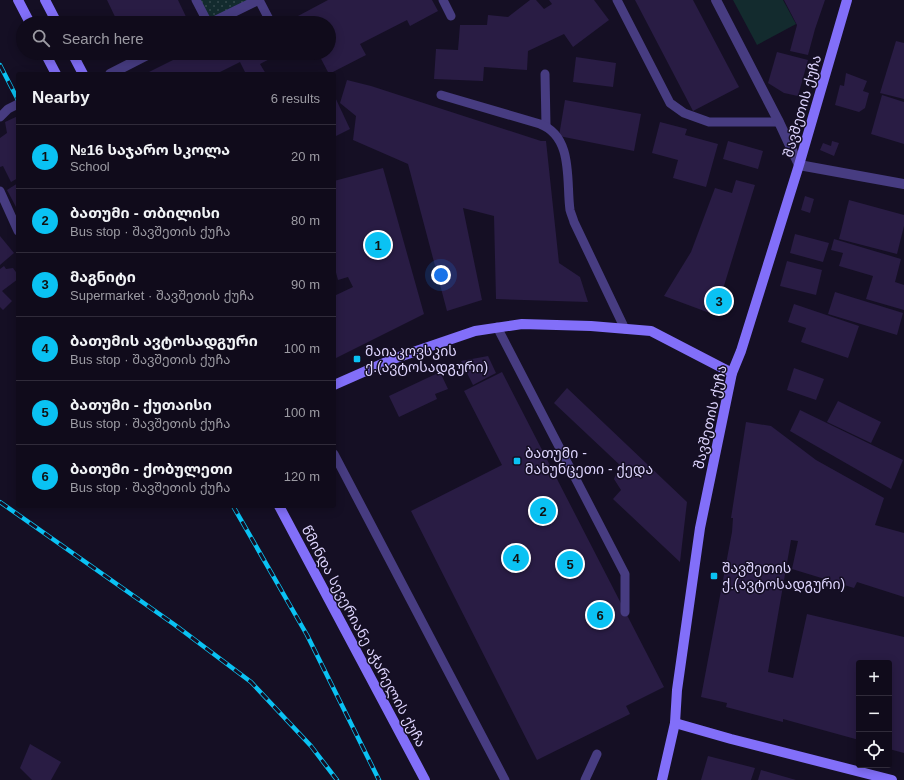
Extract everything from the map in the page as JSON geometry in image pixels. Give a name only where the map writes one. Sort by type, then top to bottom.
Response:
[{"type":"main road","points":[[18,0],[26,16]]},
{"type":"main road","points":[[45,0],[53,16]]},
{"type":"main road","name":"შავშეთის ქუჩა","points":[[662,780],[675,723],[677,690],[700,528],[732,372],[741,351],[799,165],[847,0]]},
{"type":"main road","points":[[49,60],[55,72]]},
{"type":"main road","points":[[76,60],[82,72]]},
{"type":"main road","points":[[336,384],[393,359],[475,331],[522,324],[650,331],[732,372]]},
{"type":"main road","name":"წმინდა სევერიანე აჭარელის ქუჩა","points":[[280,508],[425,780]]},
{"type":"main road","points":[[675,723],[731,739],[892,780]]},
{"type":"street","points":[[224,16],[259,0]]},
{"type":"street","points":[[716,0],[779,122],[799,165],[904,184]]},
{"type":"street","points":[[114,72],[137,60]]},
{"type":"lane","points":[[196,0],[205,16]]},
{"type":"lane","points":[[259,0],[267,16]]},
{"type":"lane","points":[[443,0],[452,16]]},
{"type":"lane","points":[[617,0],[670,103],[684,113],[709,122],[779,122]]},
{"type":"lane","points":[[545,74],[546,126]]},
{"type":"lane","points":[[441,94],[546,126],[556,134],[566,157],[570,211],[625,329]]},
{"type":"lane","points":[[0,117],[8,109],[16,105]]},
{"type":"lane","points":[[0,191],[16,227]]},
{"type":"lane","points":[[497,327],[625,574],[625,612]]},
{"type":"lane","points":[[336,458],[505,780]]},
{"type":"lane","points":[[585,780],[597,754]]},
{"type":"green space","points":[[196,0],[258,0],[225,16],[206,16]]},
{"type":"green space","points":[[733,0],[783,0],[796,24],[757,45]]},
{"type":"building","points":[[107,0],[178,0],[186,16],[115,16]]},
{"type":"building","points":[[328,0],[432,0],[438,11],[410,26],[407,20],[360,44],[366,55],[333,72],[328,72],[322,60],[336,60],[336,16],[298,16]]},
{"type":"building","points":[[530,0],[536,0],[544,9],[552,4],[549,0],[594,0],[609,20],[573,47],[564,34],[528,51],[527,70],[484,67],[483,81],[434,79],[436,49],[458,50],[460,25],[487,25],[488,15],[508,17]]},
{"type":"building","points":[[635,0],[693,0],[739,87],[693,111]]},
{"type":"building","points":[[784,0],[825,0],[808,55],[790,51],[797,25]]},
{"type":"building","points":[[896,41],[904,43],[904,99],[880,93]]},
{"type":"building","points":[[777,52],[808,60],[798,96],[784,93],[768,83]]},
{"type":"building","points":[[576,57],[616,63],[613,87],[573,82]]},
{"type":"building","points":[[173,60],[268,60],[260,64],[265,72],[245,72],[240,62],[220,72],[149,72]]},
{"type":"building","points":[[846,73],[867,81],[863,91],[869,93],[865,108],[859,112],[835,105],[840,85],[844,86]]},
{"type":"building","points":[[347,80],[371,86],[541,141],[546,141],[559,263],[580,277],[588,302],[496,299],[494,216],[463,208],[482,300],[447,311],[408,164],[353,140],[356,116],[340,103]]},
{"type":"building","points":[[882,95],[904,102],[904,144],[871,134]]},
{"type":"building","points":[[336,99],[350,129],[336,136]]},
{"type":"building","points":[[565,100],[641,114],[634,151],[559,136]]},
{"type":"building","points":[[16,117],[16,179],[11,182],[3,166],[0,167],[0,138],[7,133],[5,122]]},
{"type":"building","points":[[660,122],[687,129],[685,135],[718,144],[706,187],[673,178],[678,160],[652,153]]},
{"type":"building","points":[[728,141],[763,151],[758,169],[723,159]]},
{"type":"building","points":[[832,141],[839,143],[834,156],[820,150],[823,143],[831,146]]},
{"type":"building","points":[[383,168],[424,314],[336,358],[336,295],[353,287],[348,277],[338,280],[336,272],[336,180]]},
{"type":"building","points":[[736,180],[755,185],[715,315],[664,296],[691,252],[715,188],[732,193]]},
{"type":"building","points":[[16,184],[16,207],[7,190]]},
{"type":"building","points":[[805,196],[814,199],[810,213],[801,210]]},
{"type":"building","points":[[849,200],[904,215],[904,226],[897,254],[839,239]]},
{"type":"building","points":[[795,234],[829,243],[823,262],[790,253]]},
{"type":"building","points":[[0,236],[14,253],[0,265]]},
{"type":"building","points":[[834,239],[901,259],[895,282],[904,285],[904,310],[866,299],[873,276],[839,266],[843,253],[831,250]]},
{"type":"building","points":[[787,261],[822,270],[816,295],[780,286]]},
{"type":"building","points":[[4,266],[6,269],[13,268],[16,272],[16,280],[2,291],[12,301],[3,310],[0,307],[0,269]]},
{"type":"building","points":[[835,292],[903,313],[897,335],[828,314]]},
{"type":"building","points":[[794,304],[859,326],[848,358],[801,342],[806,328],[788,322]]},
{"type":"building","points":[[488,356],[496,373],[473,385],[461,361]]},
{"type":"building","points":[[794,368],[824,379],[816,400],[787,390]]},
{"type":"building","points":[[440,372],[448,389],[435,394],[437,399],[399,417],[389,396]]},
{"type":"building","points":[[502,372],[664,687],[626,706],[630,714],[537,760],[411,511],[502,465],[464,391]]},
{"type":"building","points":[[567,388],[687,502],[680,562],[613,499],[621,490],[614,479],[622,467],[554,403]]},
{"type":"building","points":[[838,401],[881,422],[871,443],[827,422]]},
{"type":"building","points":[[800,410],[903,460],[891,489],[790,431]]},
{"type":"building","points":[[746,422],[771,426],[816,460],[884,498],[875,525],[904,533],[904,597],[857,582],[854,588],[792,569],[798,541],[791,540],[768,672],[793,678],[807,614],[904,637],[904,753],[892,750],[892,660],[856,660],[856,739],[783,719],[783,722],[726,707],[727,703],[701,697],[732,532],[733,518],[731,518]]},
{"type":"building","points":[[30,744],[61,762],[51,780],[32,780],[20,768]]},
{"type":"building","points":[[708,756],[755,768],[751,780],[701,780]]},
{"type":"building","points":[[761,770],[796,780],[758,780]]},
{"type":"railway","points":[[0,65],[16,96]]},
{"type":"railway","points":[[0,502],[175,625],[251,682],[311,746],[337,780]]},
{"type":"railway","points":[[234,508],[307,635],[379,780]]},
{"type":"place","name":"№16 საჯარო სკოლა","points":[[378,245]]},
{"type":"place","name":"მაგნიტი","points":[[719,301]]},
{"type":"place","name":"მაიაკოვსკის ქ.(ავტოსადგური)","points":[[357,359]]},
{"type":"place","name":"ბათუმი - მახუნცეთი - ქედა","points":[[517,461]]},
{"type":"place","name":"ბათუმი - თბილისი","points":[[543,511]]},
{"type":"place","name":"ბათუმის ავტოსადგური","points":[[516,558]]},
{"type":"place","name":"ბათუმი - ქუთაისი","points":[[570,564]]},
{"type":"place","name":"შავშეთის ქ.(ავტოსადგური)","points":[[714,576]]},
{"type":"place","name":"ბათუმი - ქობულეთი","points":[[600,615]]}]
